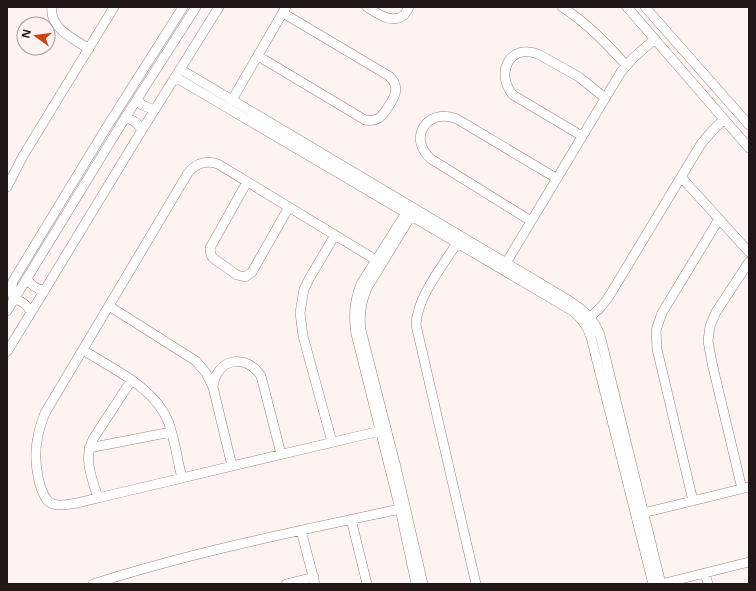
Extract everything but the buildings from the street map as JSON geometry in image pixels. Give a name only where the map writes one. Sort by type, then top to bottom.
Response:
[{"type":"street","points":[[52,7],[52,16],[56,25],[89,49]]},
{"type":"street","points":[[7,187],[26,151],[114,7]]},
{"type":"street","points":[[14,299],[11,291],[13,281],[108,125],[183,7]]},
{"type":"street","points":[[7,311],[125,118],[196,7]]},
{"type":"street","points":[[7,352],[154,110],[219,7]]},
{"type":"street","points":[[367,7],[382,16],[393,19],[404,15],[409,7]]},
{"type":"street","points":[[562,7],[574,14],[596,32],[626,64]]},
{"type":"street","points":[[627,7],[749,148]]},
{"type":"street","points":[[645,7],[749,125]]},
{"type":"street","points":[[232,100],[285,10],[389,76],[396,88],[394,98],[382,117],[374,120],[365,120],[258,56]]},
{"type":"street","points":[[506,262],[626,64],[655,39]]},
{"type":"street","points":[[582,136],[513,95],[508,89],[505,81],[506,66],[510,59],[516,54],[524,51],[531,51],[579,77],[605,98]]},
{"type":"street","points":[[178,73],[232,100],[575,304],[590,317],[600,335],[661,584],[749,562]]},
{"type":"street","points":[[178,73],[408,214],[570,310],[586,324],[591,337],[653,584]]},
{"type":"street","points":[[137,99],[142,105],[154,110]]},
{"type":"street","points":[[531,221],[431,159],[422,149],[420,141],[421,132],[425,125],[432,119],[440,116],[449,116],[457,119],[556,178]]},
{"type":"street","points":[[125,118],[133,120],[142,130]]},
{"type":"street","points":[[590,317],[608,298],[701,144],[712,130],[724,119]]},
{"type":"street","points":[[376,260],[218,164],[204,162],[192,168],[45,413],[37,436],[35,460],[43,493],[49,502],[59,506],[380,431]]},
{"type":"street","points":[[681,177],[749,252]]},
{"type":"street","points":[[247,182],[210,248],[213,258],[237,275],[245,277],[252,272],[290,208]]},
{"type":"street","points":[[408,214],[376,260],[362,284],[357,294],[354,315],[356,334],[400,509],[416,584]]},
{"type":"street","points":[[408,214],[366,288],[360,320],[423,584]]},
{"type":"street","points":[[693,501],[656,348],[656,330],[662,313],[719,219]]},
{"type":"street","points":[[332,442],[303,336],[300,313],[303,295],[309,279],[335,235]]},
{"type":"street","points":[[457,243],[422,299],[417,311],[416,332],[476,584]]},
{"type":"street","points":[[643,513],[746,488],[712,363],[708,341],[710,326],[713,319],[749,262]]},
{"type":"street","points":[[28,278],[29,282],[36,288],[44,290]]},
{"type":"street","points":[[14,299],[26,304],[31,312]]},
{"type":"street","points":[[109,306],[196,362],[206,373],[213,388],[232,466]]},
{"type":"street","points":[[83,350],[148,392],[157,403],[168,422],[182,478]]},
{"type":"street","points":[[213,388],[217,373],[222,367],[229,363],[244,362],[257,370],[261,376],[281,454]]},
{"type":"street","points":[[98,498],[88,464],[89,448],[93,439],[131,381]]},
{"type":"street","points":[[89,448],[171,432]]},
{"type":"street","points":[[93,584],[137,570],[301,530],[400,509]]},
{"type":"street","points":[[351,519],[367,584]]},
{"type":"street","points":[[286,584],[315,581],[301,530]]},
{"type":"street","points":[[705,573],[708,584]]}]
